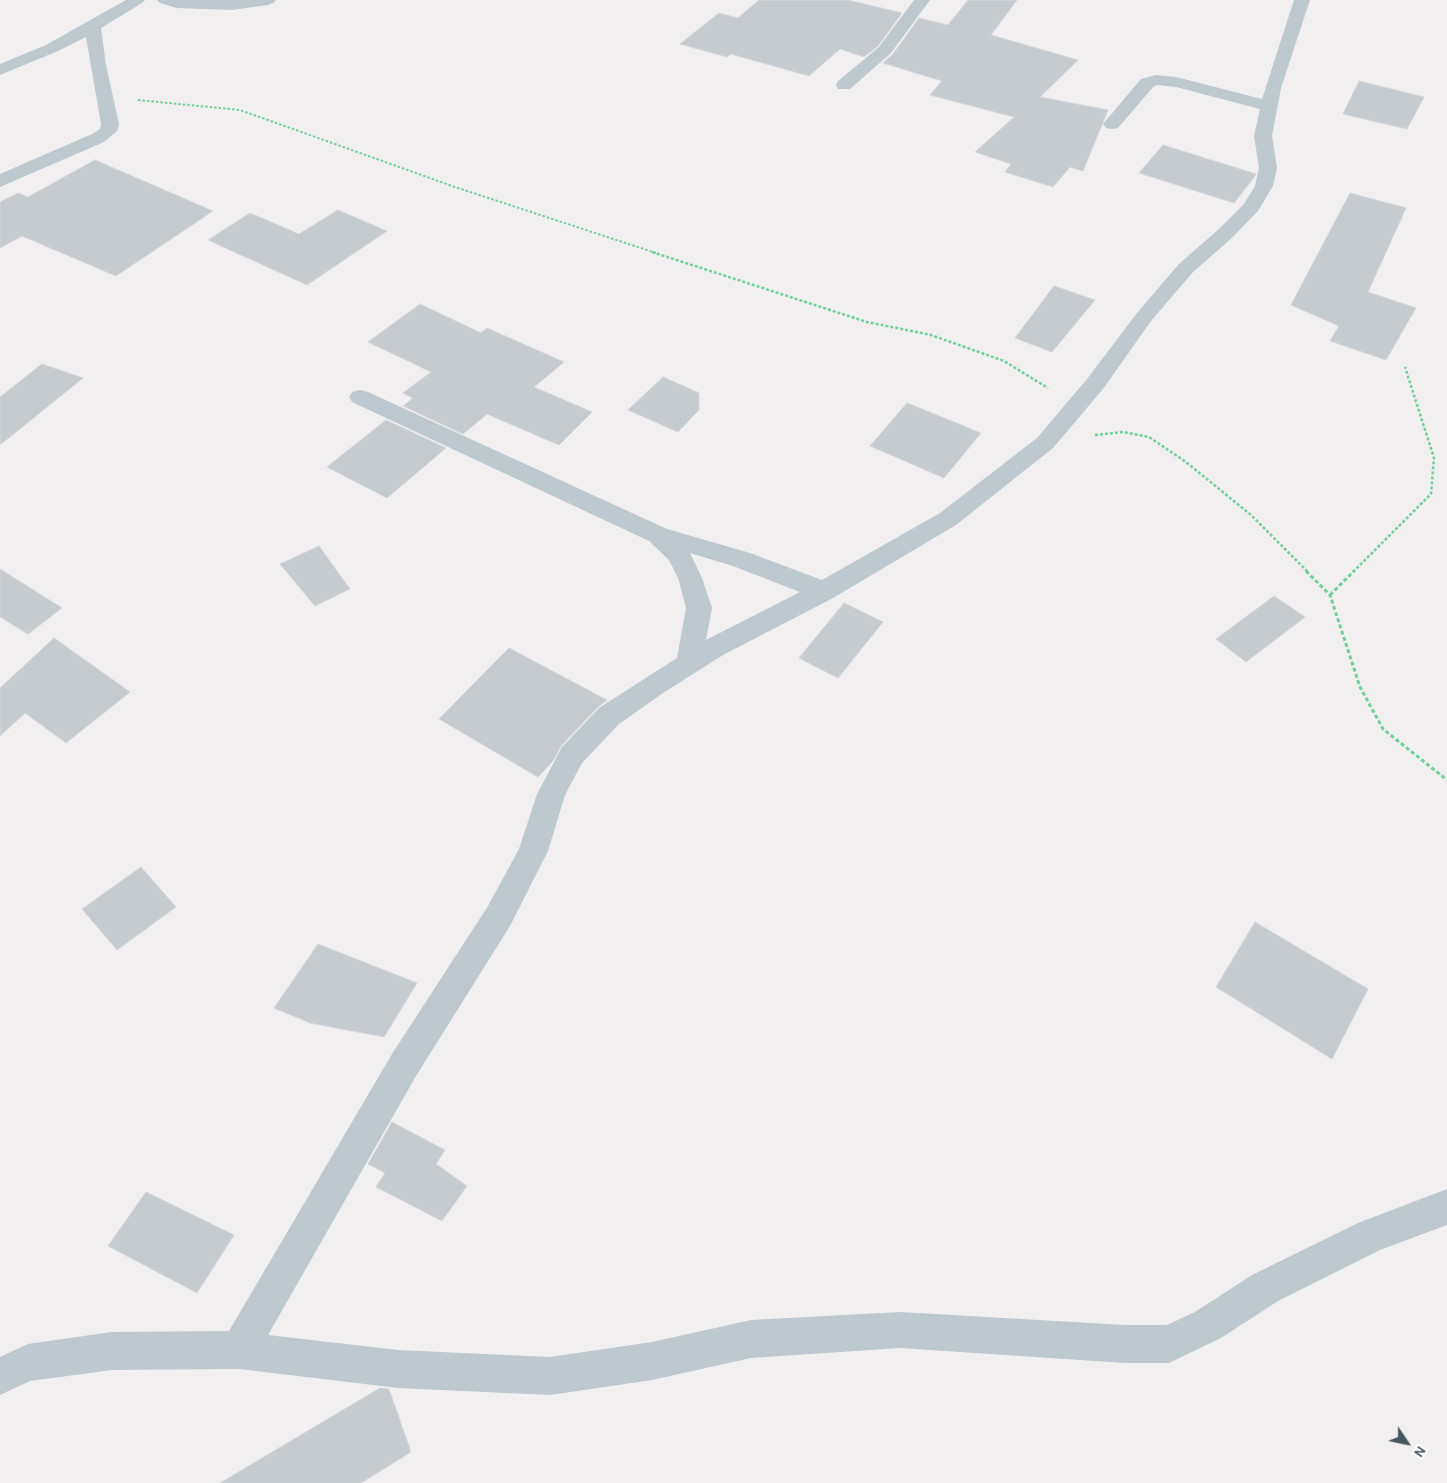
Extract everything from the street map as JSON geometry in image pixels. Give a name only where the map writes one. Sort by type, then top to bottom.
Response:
[{"type":"street","points":[[0,70],[52,48],[137,0]]},
{"type":"street","points":[[165,0],[186,4],[232,5],[268,0]]},
{"type":"street","points":[[844,85],[885,50],[922,0]]},
{"type":"street","points":[[239,1350],[404,1065],[499,916],[533,851],[551,794],[572,755],[609,716],[689,664],[760,622],[824,591],[948,519],[1010,472],[1048,439],[1095,384],[1144,317],[1186,268],[1226,233],[1251,207],[1264,186],[1268,168],[1264,136],[1270,106],[1280,63],[1302,0]]},
{"type":"street","points":[[0,181],[98,138],[108,131],[110,124],[98,66],[94,26]]},
{"type":"street","points":[[1112,124],[1146,83],[1156,80],[1176,82],[1270,106]]},
{"type":"street","points":[[360,397],[658,535],[741,559],[824,591]]},
{"type":"street","points":[[658,535],[679,555],[690,578],[699,608],[689,664]]},
{"type":"street","points":[[0,1376],[28,1363],[112,1351],[239,1350],[398,1369],[550,1376],[652,1361],[751,1338],[900,1330],[1125,1344],[1169,1344],[1208,1325],[1265,1288],[1371,1236],[1447,1207]]},
{"type":"path","points":[[103,96],[240,110],[454,187],[867,322],[931,335],[1004,361],[1076,406]]},
{"type":"path","points":[[1330,595],[1432,494],[1434,458],[1404,367]]},
{"type":"path","points":[[1048,439],[1123,432],[1149,437],[1186,462],[1251,515],[1330,595],[1360,687],[1383,729],[1447,780]]},
{"type":"building","points":[[759,0],[848,0],[902,13],[878,46],[864,57],[840,49],[809,76],[731,54],[727,57],[680,44],[719,13],[738,18]]},
{"type":"building","points":[[968,0],[1017,0],[991,35],[1078,60],[1040,97],[1108,110],[1083,171],[1070,167],[1053,187],[1005,172],[1011,164],[975,152],[1014,117],[930,95],[942,81],[883,63],[893,54],[919,18],[948,25]]},
{"type":"building","points":[[1359,81],[1424,97],[1407,129],[1343,114]]},
{"type":"building","points":[[1163,145],[1256,174],[1234,203],[1139,173]]},
{"type":"building","points":[[95,160],[213,211],[116,276],[22,236],[0,248],[0,202],[18,193],[28,197]]},
{"type":"building","points":[[1350,193],[1406,208],[1368,292],[1416,308],[1386,360],[1330,341],[1339,326],[1291,305]]},
{"type":"building","points":[[338,210],[387,231],[307,285],[208,240],[250,213],[299,234]]},
{"type":"building","points":[[1054,286],[1095,300],[1052,352],[1015,338]]},
{"type":"building","points":[[420,304],[481,333],[487,328],[564,362],[534,387],[592,412],[559,445],[487,414],[463,434],[403,406],[413,398],[403,393],[431,372],[368,342]]},
{"type":"building","points":[[42,364],[83,378],[0,445],[0,397]]},
{"type":"building","points":[[663,377],[699,393],[699,410],[678,432],[628,410]]},
{"type":"building","points":[[907,403],[981,433],[944,478],[870,446]]},
{"type":"building","points":[[386,420],[446,448],[387,498],[327,467]]},
{"type":"building","points":[[319,546],[350,589],[315,606],[280,564]]},
{"type":"building","points":[[0,569],[62,608],[28,634],[0,617]]},
{"type":"building","points":[[1274,596],[1305,617],[1246,662],[1216,639]]},
{"type":"building","points":[[844,603],[883,622],[838,678],[799,658]]},
{"type":"building","points":[[54,638],[130,692],[66,743],[25,713],[0,736],[0,688]]},
{"type":"building","points":[[509,648],[607,700],[561,746],[553,761],[538,777],[439,719]]},
{"type":"building","points":[[141,867],[176,907],[117,950],[82,909]]},
{"type":"building","points":[[1255,922],[1368,989],[1332,1059],[1216,987]]},
{"type":"building","points":[[318,944],[417,983],[384,1037],[310,1023],[274,1008]]},
{"type":"building","points":[[392,1122],[445,1150],[436,1164],[467,1186],[442,1221],[376,1187],[385,1173],[368,1164]]},
{"type":"building","points":[[146,1192],[234,1235],[197,1293],[108,1246]]},
{"type":"building","points":[[380,1388],[389,1389],[411,1452],[361,1483],[220,1483]]}]
